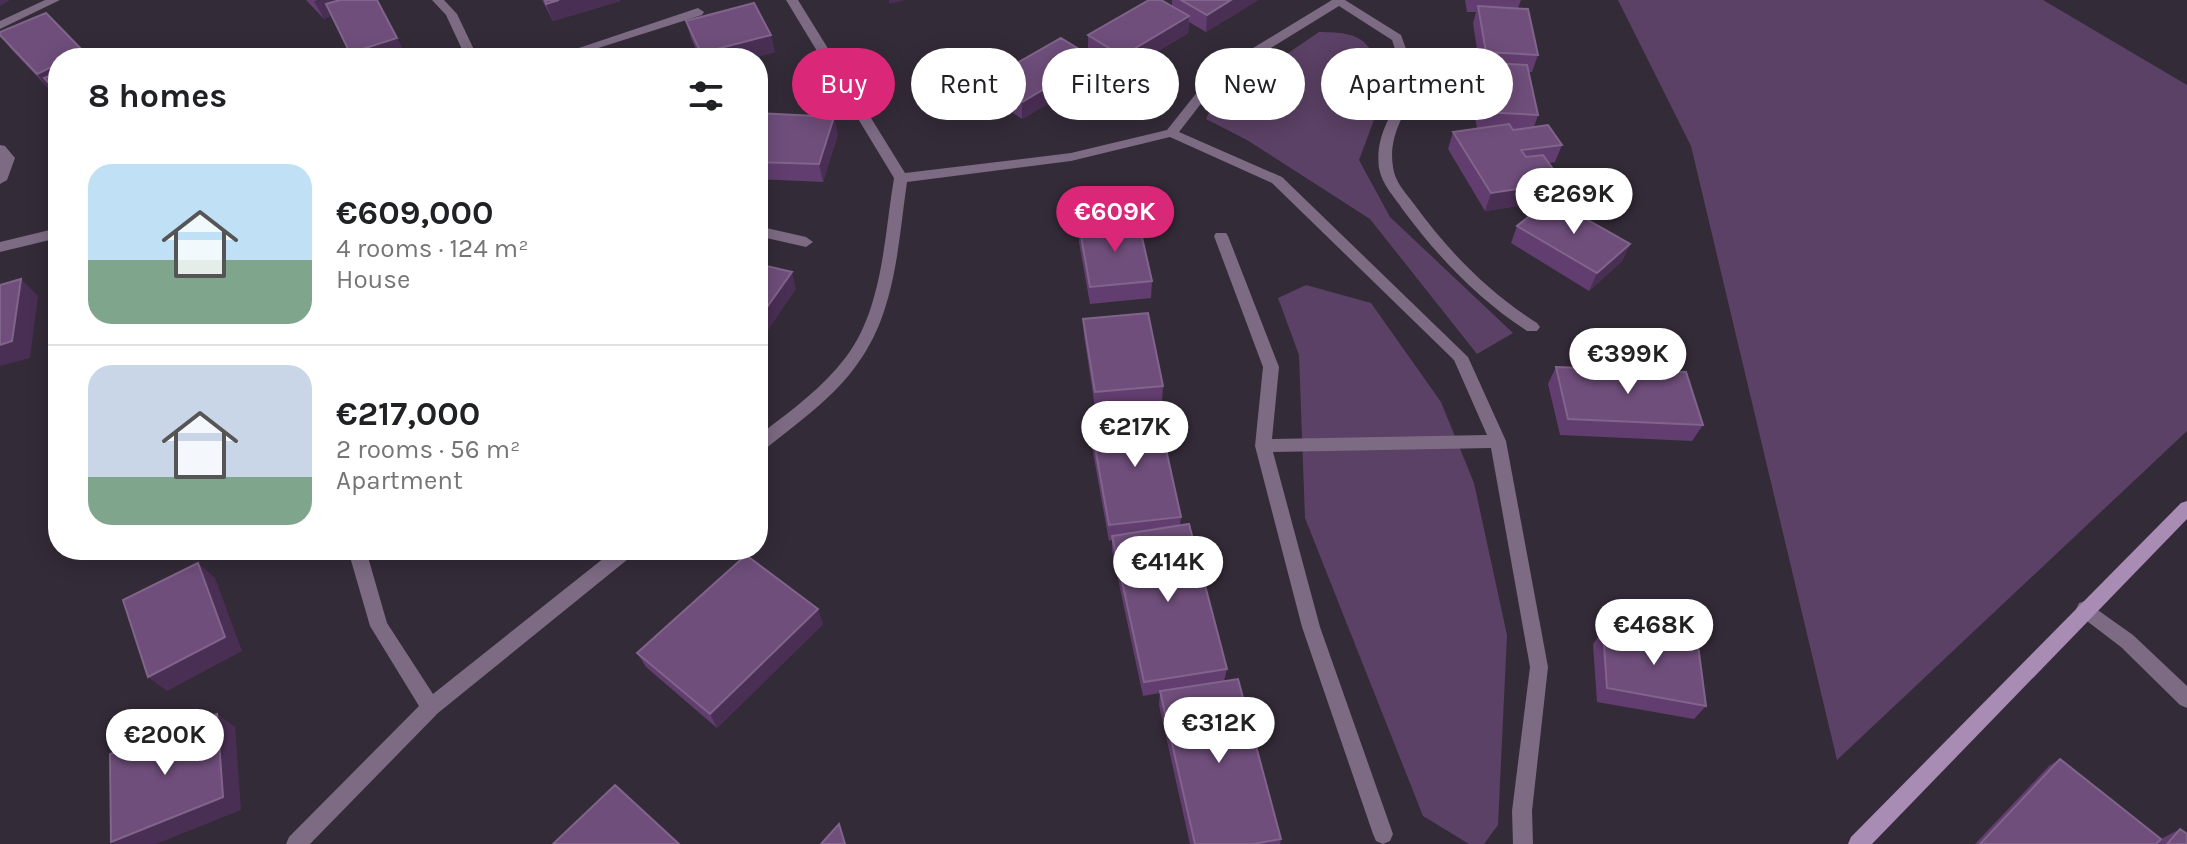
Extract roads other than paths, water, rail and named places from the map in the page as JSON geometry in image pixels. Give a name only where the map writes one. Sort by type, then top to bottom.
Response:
[{"type":"main road","points":[[1858,844],[2187,508]]},
{"type":"street","points":[[0,25],[54,0]]},
{"type":"street","points":[[438,0],[451,14],[467,48]]},
{"type":"street","points":[[768,437],[823,394],[855,357],[877,314],[901,178],[792,0]]},
{"type":"street","points":[[1171,133],[1206,89],[1252,54],[1339,0],[1397,38],[1414,88],[1393,118],[1386,137],[1388,179],[1446,254],[1513,315],[1532,327]]},
{"type":"street","points":[[586,48],[698,12]]},
{"type":"street","points":[[901,178],[1071,157],[1171,133],[1277,180],[1460,357],[1498,441],[1539,667],[1522,811],[1523,844]]},
{"type":"street","points":[[0,149],[8,158],[0,180]]},
{"type":"street","points":[[768,233],[806,242]]},
{"type":"street","points":[[0,247],[48,235]]},
{"type":"street","points":[[1221,236],[1271,367],[1263,446],[1311,627],[1383,834]]},
{"type":"street","points":[[1263,446],[1498,441]]},
{"type":"street","points":[[360,560],[379,626],[431,707]]},
{"type":"street","points":[[296,844],[431,707],[615,560]]},
{"type":"street","points":[[2085,609],[2127,641],[2187,699]]}]
